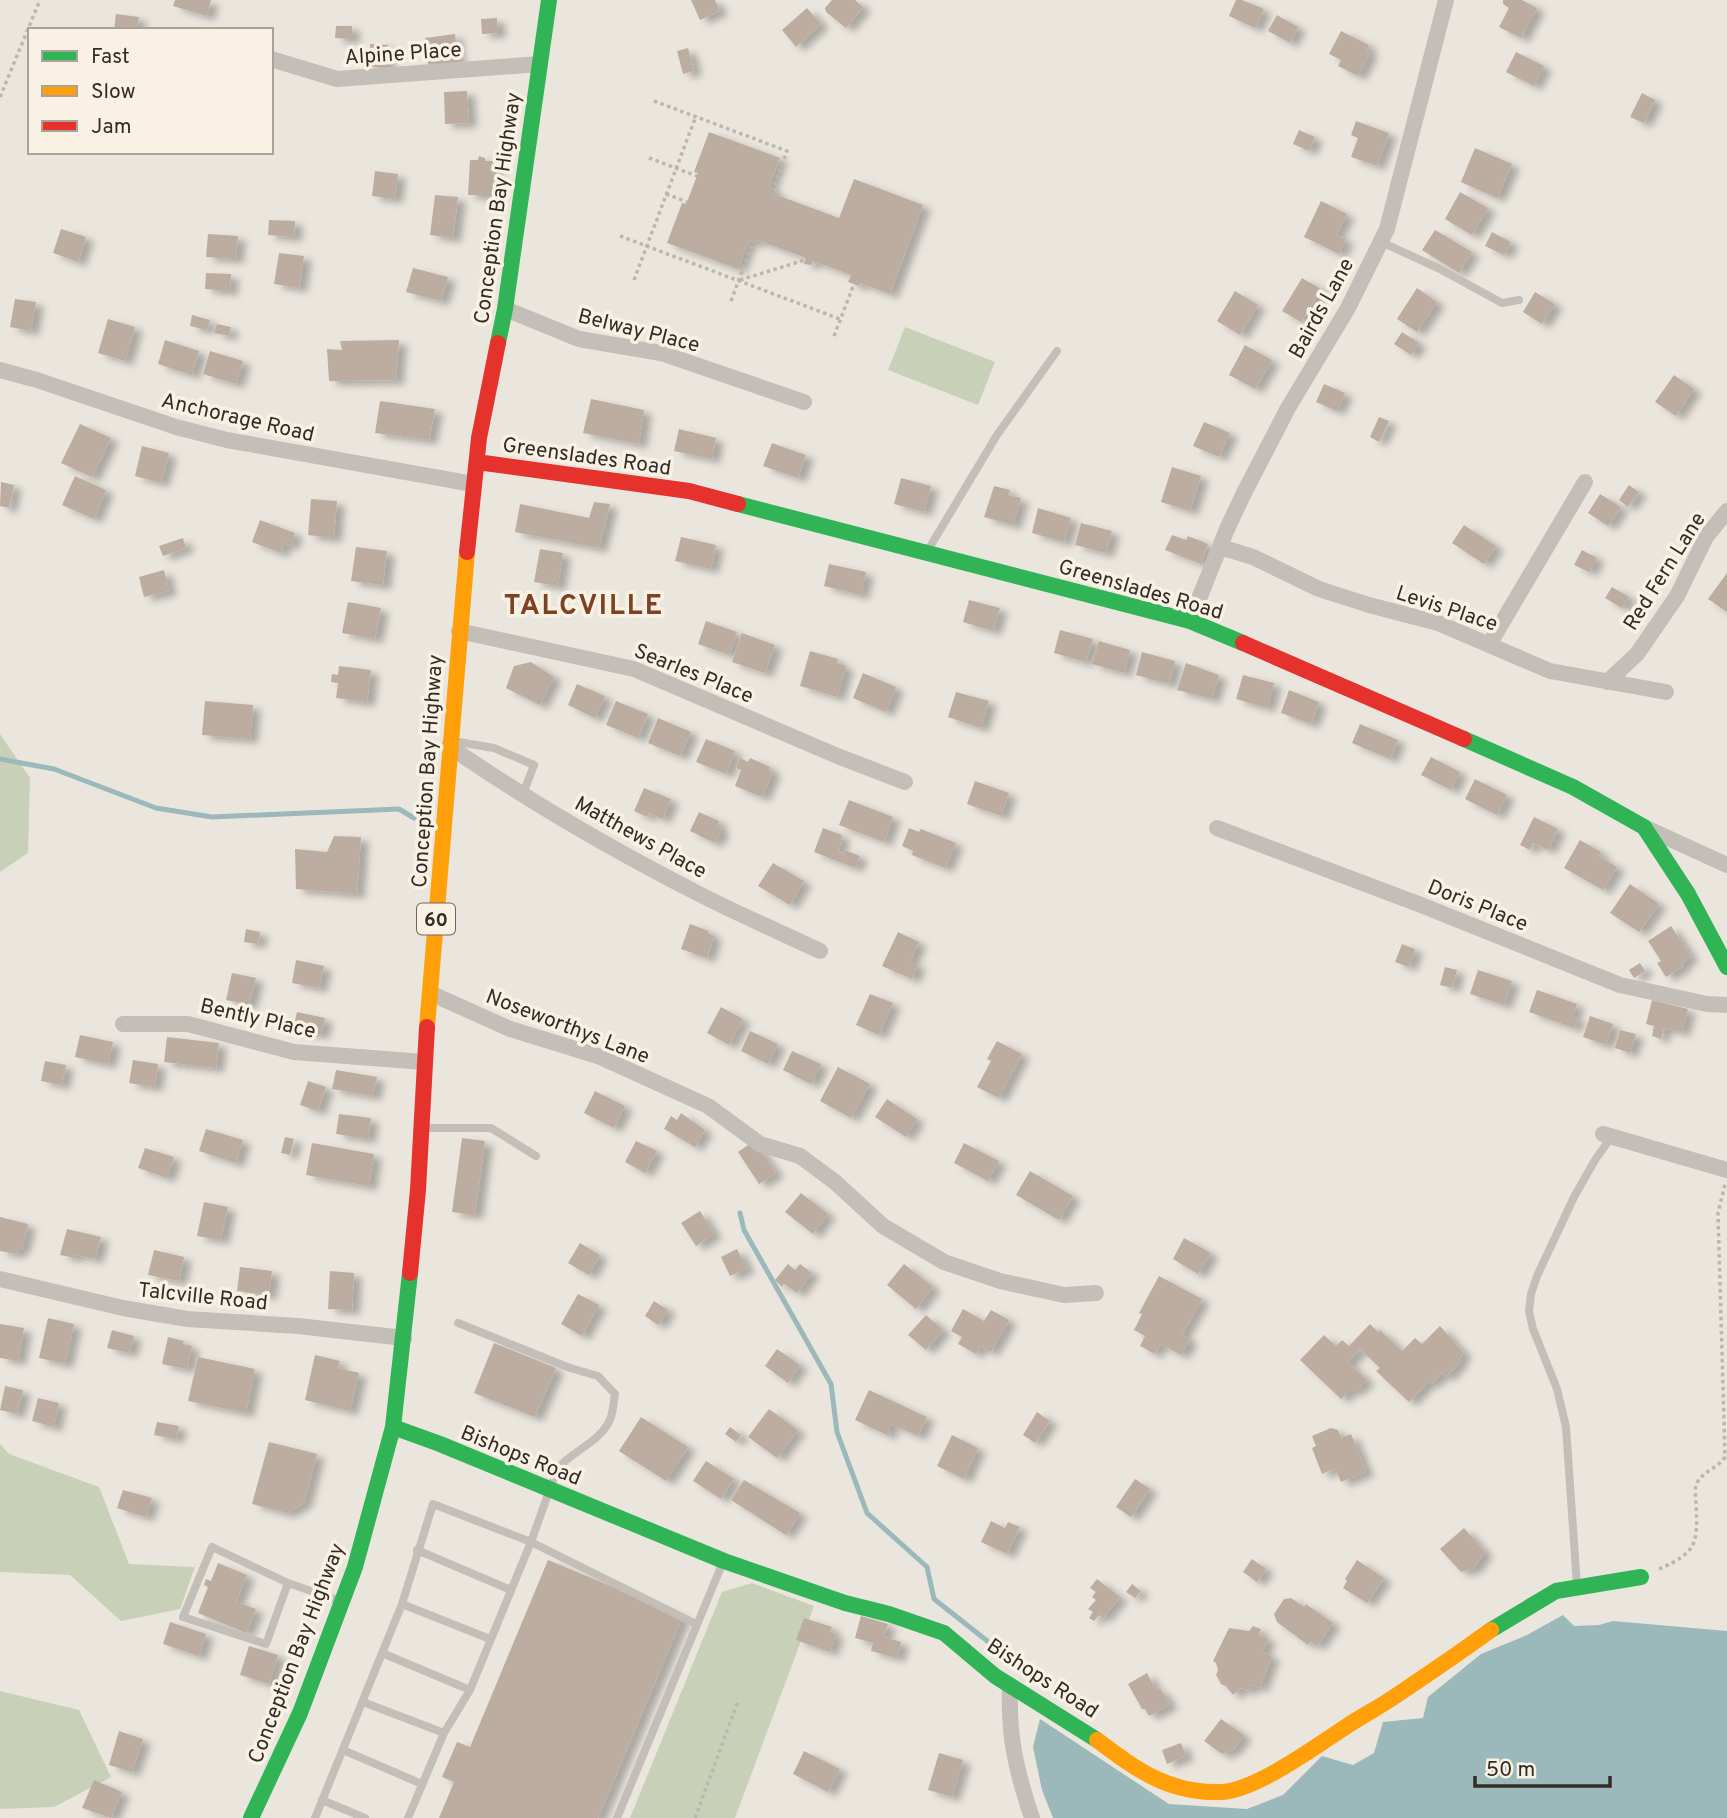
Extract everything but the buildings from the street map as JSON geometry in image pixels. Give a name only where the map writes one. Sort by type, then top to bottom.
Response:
[{"type":"street","points":[[549,0],[560,0]]},
{"type":"street","name":"Conception Bay Highway","points":[[252,1818],[300,1713],[355,1567],[393,1427],[404,1338],[458,631],[473,484],[479,438],[505,309],[549,0]]},
{"type":"street","name":"Bairds Lane","points":[[1190,621],[1244,493],[1288,408],[1348,308],[1387,229],[1446,0]]},
{"type":"street","name":"Alpine Place","points":[[273,60],[337,79],[540,64]]},
{"type":"street","name":"Belway Place","points":[[505,309],[579,340],[661,353],[804,402]]},
{"type":"street","name":"Anchorage Road","points":[[0,370],[176,428],[227,440],[473,484]]},
{"type":"street","name":"Greenslades Road","points":[[477,462],[689,491],[1190,621],[1327,677],[1561,781],[1644,827],[1688,894],[1727,967]]},
{"type":"street","points":[[1490,643],[1585,482]]},
{"type":"street","name":"Red Fern Lane","points":[[1608,682],[1637,654],[1677,596],[1706,537],[1727,511]]},
{"type":"street","name":"Levis Place","points":[[1220,547],[1253,557],[1319,589],[1438,623],[1490,643],[1550,671],[1666,692]]},
{"type":"street","name":"Searles Place","points":[[458,631],[635,669],[839,757],[905,782]]},
{"type":"street","name":"Matthews Place","points":[[450,743],[523,794],[699,894],[820,951]]},
{"type":"street","points":[[1644,827],[1727,865]]},
{"type":"street","name":"Doris Place","points":[[1217,828],[1421,905],[1620,985],[1707,1004],[1727,1005]]},
{"type":"street","name":"Noseworthys Lane","points":[[430,993],[510,1029],[598,1056],[709,1106],[760,1144],[800,1156],[835,1182],[883,1226],[944,1262],[1000,1281],[1064,1295],[1096,1293]]},
{"type":"street","name":"Bently Place","points":[[123,1024],[188,1024],[294,1052],[424,1062]]},
{"type":"street","points":[[1608,1135],[1727,1170]]},
{"type":"street","name":"Talcville Road","points":[[0,1279],[123,1308],[187,1319],[298,1326],[404,1338]]},
{"type":"street","name":"Bishops Road","points":[[393,1427],[724,1561],[845,1604],[889,1614],[943,1633],[995,1676],[1083,1729],[1126,1762],[1159,1782],[1192,1791],[1225,1792],[1254,1782],[1293,1761],[1556,1591],[1641,1577]]},
{"type":"street","points":[[1010,1685],[1009,1721],[1016,1765],[1032,1818]]},
{"type":"lane","points":[[1381,242],[1502,303],[1519,300]]},
{"type":"lane","points":[[927,552],[998,435],[1057,351]]},
{"type":"lane","points":[[450,743],[494,748],[534,765],[523,794]]},
{"type":"lane","points":[[421,1128],[491,1128],[536,1156]]},
{"type":"lane","points":[[1577,1587],[1566,1427],[1557,1389],[1533,1329],[1529,1311],[1537,1276],[1574,1197],[1608,1135]]},
{"type":"lane","points":[[408,1818],[444,1732],[470,1690],[531,1542],[557,1469],[565,1459],[593,1440],[610,1420],[615,1394],[598,1376],[570,1368],[458,1322]]},
{"type":"lane","points":[[315,1818],[402,1604],[433,1504],[531,1542],[696,1624]]},
{"type":"lane","points":[[288,1583],[266,1644],[183,1617],[212,1547],[288,1583],[342,1602]]},
{"type":"lane","points":[[417,1550],[511,1590]]},
{"type":"lane","points":[[617,1818],[724,1561]]},
{"type":"lane","points":[[402,1604],[490,1639]]},
{"type":"lane","points":[[382,1653],[470,1690]]},
{"type":"lane","points":[[363,1702],[444,1732]]},
{"type":"lane","points":[[343,1750],[422,1784]]},
{"type":"lane","points":[[322,1800],[365,1818]]},
{"type":"path","points":[[28,28],[40,0]]},
{"type":"path","points":[[0,97],[28,29]]},
{"type":"path","points":[[654,101],[787,151],[773,189]]},
{"type":"path","points":[[634,280],[696,116]]},
{"type":"path","points":[[649,158],[697,176]]},
{"type":"path","points":[[666,194],[687,202]]},
{"type":"path","points":[[620,236],[841,319]]},
{"type":"path","points":[[731,301],[753,242]]},
{"type":"path","points":[[738,280],[805,260]]},
{"type":"path","points":[[834,336],[854,284]]},
{"type":"path","points":[[1641,1577],[1679,1560],[1691,1549],[1697,1533],[1695,1485],[1702,1476],[1720,1465],[1725,1457],[1718,1213],[1727,1177]]},
{"type":"path","points":[[695,1818],[738,1702]]},
{"type":"green space","points":[[905,327],[995,362],[978,405],[888,370]]},
{"type":"green space","points":[[0,734],[30,778],[28,853],[0,872]]},
{"type":"green space","points":[[0,1444],[9,1454],[99,1487],[129,1564],[195,1567],[180,1609],[121,1621],[70,1575],[0,1572]]},
{"type":"green space","points":[[752,1583],[814,1606],[735,1818],[630,1818],[722,1592]]},
{"type":"green space","points":[[0,1691],[79,1710],[111,1777],[54,1807],[0,1809]]},
{"type":"water","points":[[1563,1615],[1574,1626],[1599,1625],[1613,1621],[1727,1631],[1727,1818],[1053,1818],[1042,1790],[1033,1747],[1040,1719],[1169,1804],[1247,1809],[1283,1795],[1322,1756],[1353,1765],[1374,1753],[1383,1722],[1423,1718],[1428,1697],[1481,1654],[1527,1635]]},
{"type":"waterway","points":[[0,759],[54,769],[156,808],[212,817],[399,809],[414,818]]},
{"type":"waterway","points":[[740,1213],[744,1230],[831,1384],[837,1432],[867,1513],[927,1567],[934,1599],[1014,1662]]},
{"type":"traffic: fast","points":[[498,343],[549,0]]},
{"type":"traffic: fast","points":[[738,504],[1190,621],[1243,643]]},
{"type":"traffic: fast","points":[[1464,739],[1573,787],[1644,827],[1688,894],[1727,967]]},
{"type":"traffic: fast","points":[[251,1818],[300,1713],[355,1567],[393,1427],[410,1273]]},
{"type":"traffic: fast","points":[[393,1427],[724,1561],[845,1603],[889,1614],[944,1633],[995,1676],[1097,1740]]},
{"type":"traffic: fast","points":[[1491,1630],[1556,1591],[1641,1577]]},
{"type":"traffic: slow","points":[[427,1027],[467,552]]},
{"type":"traffic: slow","points":[[1097,1740],[1140,1770],[1170,1784],[1203,1792],[1236,1789],[1268,1776],[1302,1756],[1491,1630]]},
{"type":"traffic: jam","points":[[467,552],[479,438],[498,343]]},
{"type":"traffic: jam","points":[[477,462],[689,491],[738,504]]},
{"type":"traffic: jam","points":[[1243,643],[1464,739]]},
{"type":"traffic: jam","points":[[410,1273],[418,1190],[427,1027]]},
{"type":"district","name":"TALCVILLE","points":[[584,604]]}]
